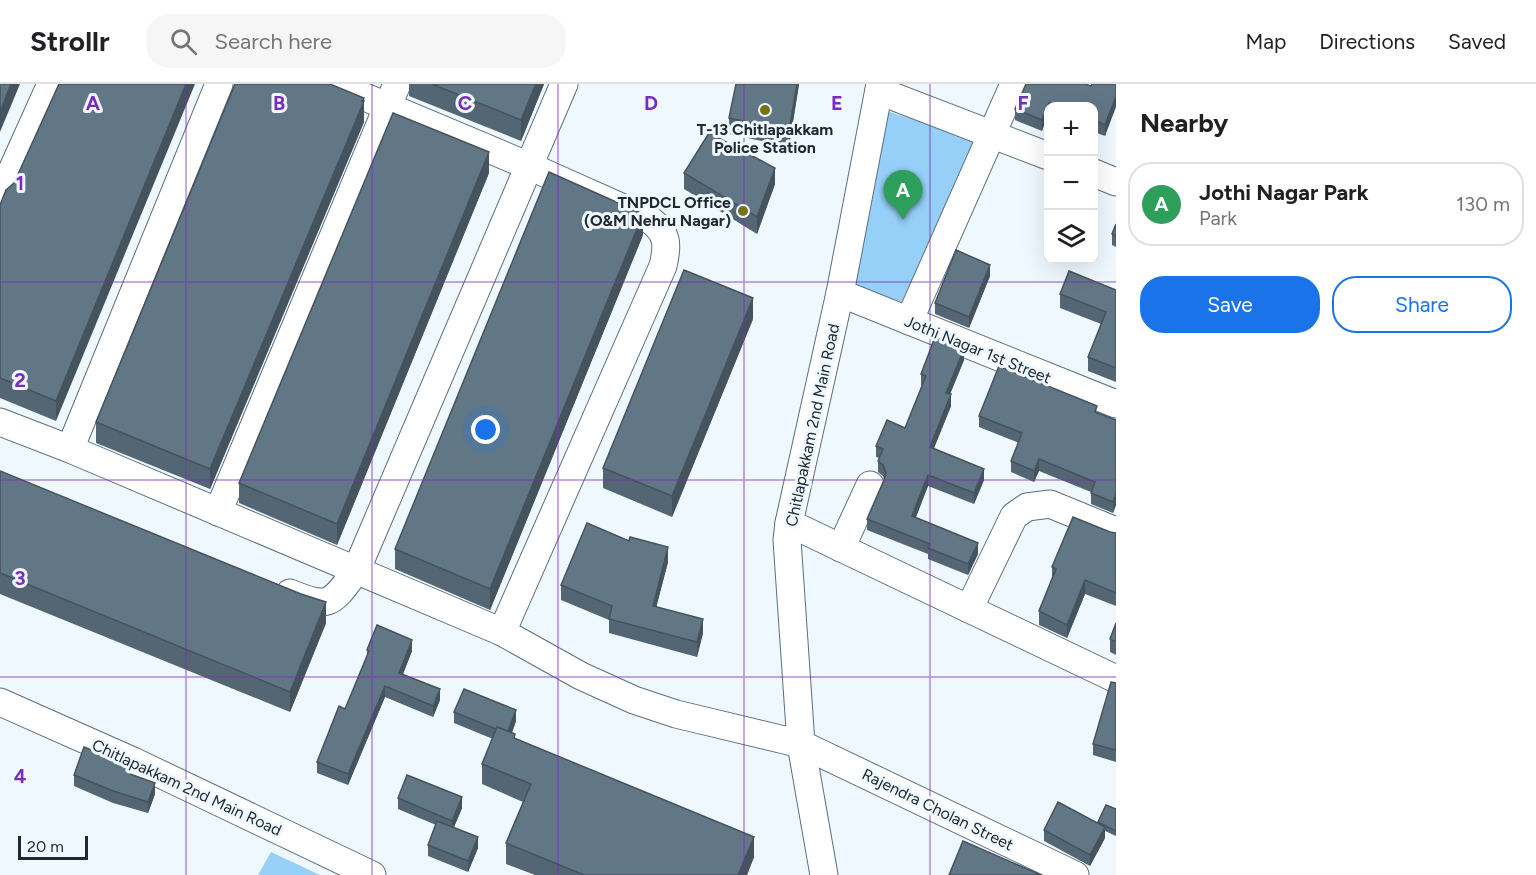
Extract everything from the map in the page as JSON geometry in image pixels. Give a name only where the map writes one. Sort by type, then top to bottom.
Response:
[{"type":"street","points":[[0,196],[51,84]]},
{"type":"street","points":[[70,450],[219,84]]},
{"type":"street","points":[[334,84],[392,95],[529,166],[650,220],[661,228],[665,240],[666,253],[658,277],[502,632]]},
{"type":"street","points":[[263,582],[307,600],[326,602],[336,598],[356,571],[564,84]]},
{"type":"street","points":[[909,321],[1014,84]]},
{"type":"street","points":[[880,87],[1044,154]]},
{"type":"street","name":"Chitlapakkam 2nd Main Road","points":[[824,875],[801,744],[787,540],[840,293],[880,87]]},
{"type":"street","points":[[218,512],[392,95]]},
{"type":"street","points":[[1098,175],[1116,182]]},
{"type":"street","name":"Jothi Nagar 1st Street","points":[[840,293],[1116,404]]},
{"type":"street","name":"Rajendra Cholan Street","points":[[0,422],[502,632],[581,676],[634,700],[676,714],[801,744],[1075,875]]},
{"type":"street","points":[[841,548],[870,485]]},
{"type":"street","points":[[969,609],[1014,516],[1027,507],[1050,504],[1116,531]]},
{"type":"street","points":[[789,523],[1116,679]]},
{"type":"street","name":"Chitlapakkam 2nd Main Road","points":[[0,702],[133,761],[372,875]]},
{"type":"shaded area","points":[[887,111],[980,141],[905,303],[849,284]]},
{"type":"shaded area","points":[[271,852],[320,875],[258,875]]},
{"type":"building","points":[[0,84],[11,84],[0,112]]},
{"type":"building","points":[[59,84],[186,84],[56,401],[0,378],[0,205],[6,190],[14,183]]},
{"type":"building","points":[[235,84],[330,84],[364,98],[362,101],[364,101],[210,469],[96,422]]},
{"type":"building","points":[[432,84],[536,84],[521,120]]},
{"type":"building","name":"T-13 Chitlapakkam Police Station","points":[[736,84],[797,84],[789,131],[729,118]]},
{"type":"building","points":[[1026,84],[1085,84],[1091,86],[1092,84],[1116,84],[1116,96],[1105,125],[1098,122],[1098,102],[1044,102],[1042,120],[1015,109]]},
{"type":"building","points":[[393,113],[489,152],[337,524],[239,483]]},
{"type":"building","name":"TNPDCL Office (O&M Nehru Nagar)","points":[[709,133],[775,168],[757,217],[684,173]]},
{"type":"building","points":[[549,172],[643,214],[490,589],[395,549]]},
{"type":"building","points":[[1116,224],[1116,236],[1112,234]]},
{"type":"building","points":[[956,250],[990,265],[969,317],[935,303]]},
{"type":"building","points":[[684,270],[753,298],[672,496],[603,468]]},
{"type":"building","points":[[1069,271],[1116,290],[1116,368],[1088,357],[1106,312],[1060,294]]},
{"type":"building","points":[[935,337],[964,349],[946,393],[951,394],[930,447],[984,469],[974,493],[928,475],[912,516],[978,543],[968,564],[928,548],[930,544],[867,519],[886,473],[883,465],[878,461],[883,449],[876,446],[887,420],[905,428],[926,376],[921,374]]},
{"type":"building","points":[[999,366],[1097,406],[1095,412],[1116,420],[1116,494],[1113,502],[1091,493],[1095,482],[1039,459],[1034,471],[1011,461],[1022,433],[979,416]]},
{"type":"building","points":[[0,471],[301,594],[326,602],[290,692],[0,573]]},
{"type":"building","points":[[1073,517],[1116,533],[1116,593],[1085,580],[1067,625],[1039,611],[1056,569],[1052,567]]},
{"type":"building","points":[[587,523],[629,541],[630,537],[668,547],[653,606],[703,619],[697,642],[609,619],[612,606],[561,585]]},
{"type":"building","points":[[1116,623],[1116,642],[1110,639]]},
{"type":"building","points":[[377,625],[412,640],[399,673],[440,689],[433,706],[385,686],[348,774],[317,762],[339,706],[345,709]]},
{"type":"building","points":[[1111,682],[1116,683],[1116,750],[1093,744]]},
{"type":"building","points":[[464,689],[516,710],[508,731],[497,727],[496,729],[454,712]]},
{"type":"building","points":[[497,727],[515,734],[514,738],[754,837],[738,875],[584,875],[506,843],[531,784],[482,764]]},
{"type":"building","points":[[84,747],[132,767],[130,774],[155,783],[148,802],[74,775]]},
{"type":"building","points":[[407,775],[462,797],[452,821],[398,798]]},
{"type":"building","points":[[1058,802],[1105,827],[1090,855],[1044,830]]},
{"type":"building","points":[[1106,805],[1116,809],[1116,831],[1098,822]]},
{"type":"building","points":[[437,821],[478,837],[468,861],[428,845]]},
{"type":"building","points":[[963,841],[1041,875],[949,875]]},
{"type":"place","name":"T-13 Chitlapakkam Police Station","points":[[765,110]]},
{"type":"place","name":"TNPDCL Office (O&M Nehru Nagar)","points":[[743,211]]},
{"type":"place","name":"Jothi Nagar Park","points":[[903,220]]}]
